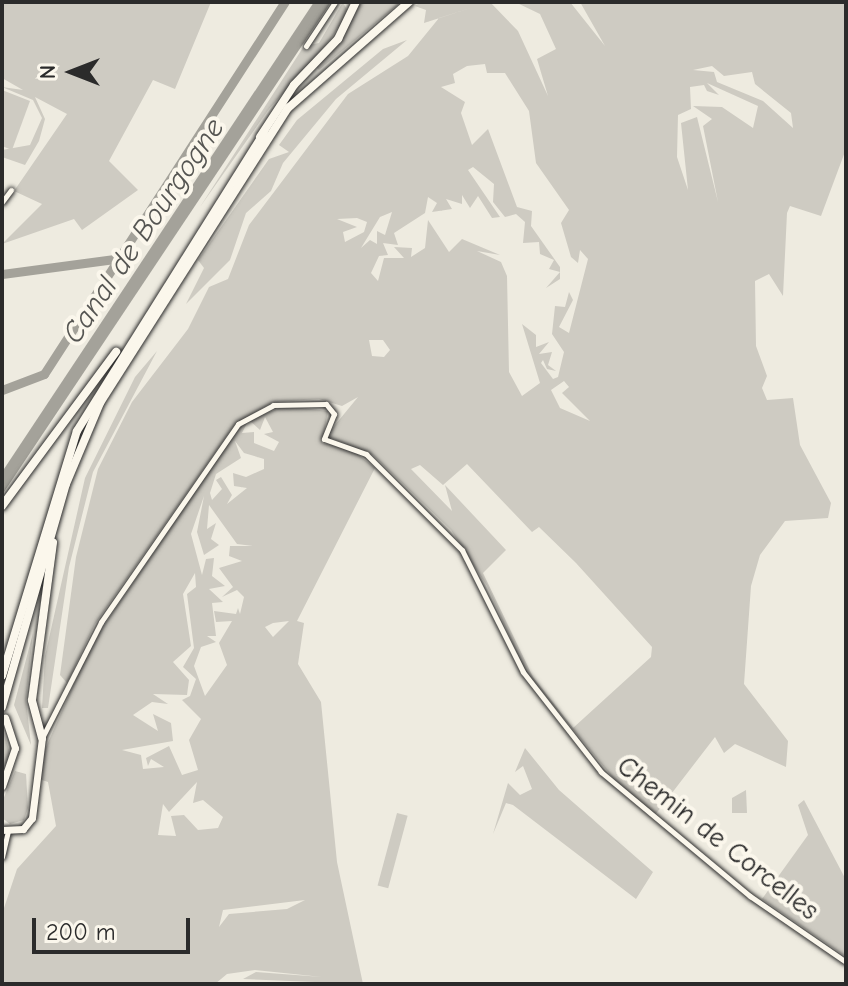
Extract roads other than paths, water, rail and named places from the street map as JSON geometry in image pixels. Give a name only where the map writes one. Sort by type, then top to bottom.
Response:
[{"type":"highway","points":[[2,506],[150,306],[294,85],[338,39],[356,2]]},
{"type":"highway","points":[[256,145],[299,89],[406,2]]},
{"type":"highway","points":[[3,703],[59,506],[100,403],[269,135],[305,91],[406,2]]},
{"type":"highway","points":[[2,676],[65,459],[150,306]]},
{"type":"highway","points":[[42,738],[35,715],[59,506]]},
{"type":"main road","points":[[2,786],[15,748],[5,718]]},
{"type":"main road","points":[[5,831],[32,818],[42,738]]},
{"type":"street","points":[[306,46],[335,2]]},
{"type":"street","points":[[2,202],[11,190]]},
{"type":"street","name":"Chemin de Corcelles","points":[[58,709],[101,622],[238,424],[283,403],[316,402],[334,411],[324,439],[366,454],[462,550],[523,672],[601,772],[750,896],[846,962]]},
{"type":"street","points":[[35,715],[58,709]]},
{"type":"street","points":[[42,738],[58,709]]},
{"type":"street","points":[[2,857],[5,831]]},
{"type":"waterway","name":"Canal de Bourgogne","points":[[2,390],[44,374],[285,2]]},
{"type":"waterway","name":"Canal de Bourgogne","points":[[2,274],[122,258]]}]
